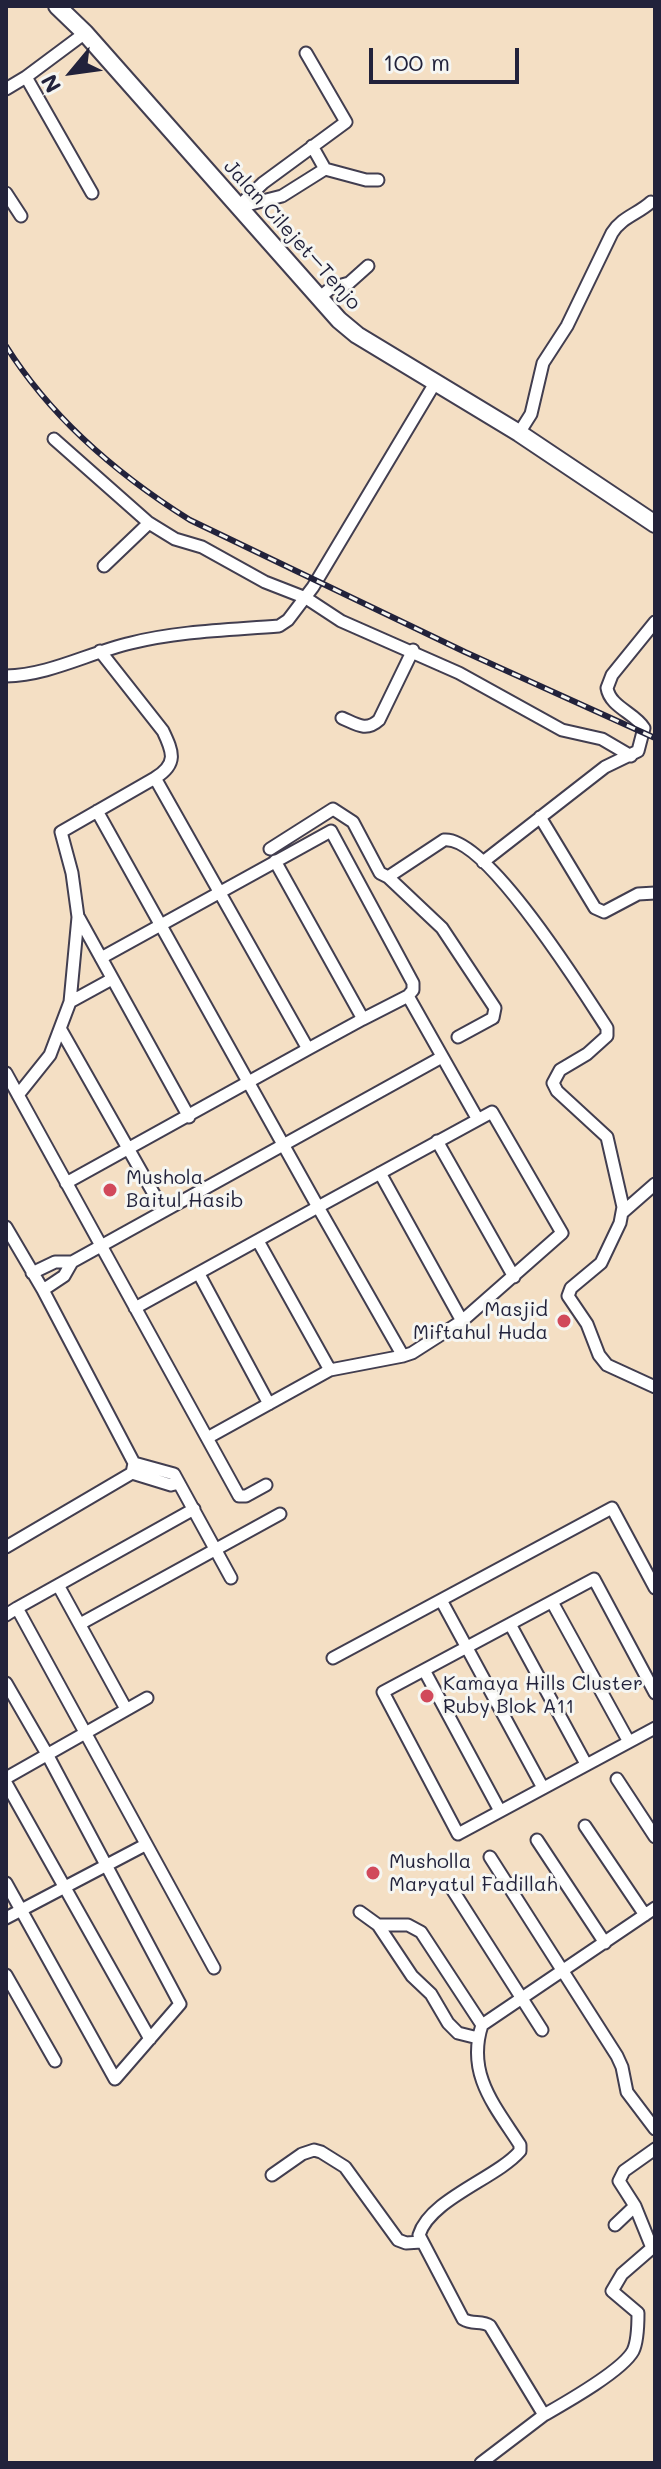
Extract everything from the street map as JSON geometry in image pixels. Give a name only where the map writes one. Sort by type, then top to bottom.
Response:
[{"type":"main road","name":"Jalan Cilejet–Tenjo","points":[[57,6],[85,33],[339,320],[357,335],[653,518]]},
{"type":"street","points":[[6,89],[85,33]]},
{"type":"street","points":[[238,207],[263,183],[344,125],[346,119],[306,53]]},
{"type":"street","points":[[26,77],[92,193]]},
{"type":"street","points":[[312,146],[325,169],[366,180],[378,180]]},
{"type":"street","points":[[238,207],[282,196],[325,169]]},
{"type":"street","points":[[6,193],[21,216]]},
{"type":"street","points":[[519,433],[531,414],[543,363],[567,326],[612,233],[622,220],[635,215],[651,202]]},
{"type":"street","points":[[319,298],[331,288],[349,283],[368,266]]},
{"type":"street","points":[[6,676],[47,671],[134,642],[201,632],[279,626],[288,620],[306,598],[435,383]]},
{"type":"street","points":[[54,439],[149,523],[175,539],[202,547],[265,582],[306,598],[341,621],[413,650],[426,660],[510,699],[562,730],[602,739],[631,756]]},
{"type":"street","points":[[104,566],[149,523]]},
{"type":"street","points":[[483,862],[605,767],[631,756],[640,748],[644,728],[639,720],[610,699],[607,688],[612,675],[655,622]]},
{"type":"street","points":[[342,718],[362,727],[373,726],[379,720],[413,650]]},
{"type":"street","points":[[18,1095],[50,1055],[70,1002],[78,917],[72,873],[61,832],[168,770],[172,761],[163,731],[100,651]]},
{"type":"street","points":[[155,778],[308,1049]]},
{"type":"street","points":[[101,958],[220,892],[333,809],[353,822],[380,873],[442,928],[495,1008],[493,1018],[458,1037]]},
{"type":"street","points":[[97,811],[403,1356]]},
{"type":"street","points":[[540,817],[595,908],[604,912],[638,894],[655,893]]},
{"type":"street","points":[[66,1183],[408,996],[413,990],[413,983],[333,832],[328,831],[273,855]]},
{"type":"street","points":[[388,877],[448,839],[455,840],[483,862],[539,925],[607,1028],[607,1036],[587,1054],[560,1070],[553,1083],[557,1091],[607,1137],[623,1212]]},
{"type":"street","points":[[273,855],[363,1019]]},
{"type":"street","points":[[78,917],[189,1117]]},
{"type":"street","points":[[70,1002],[112,979]]},
{"type":"street","points":[[408,996],[477,1118]]},
{"type":"street","points":[[61,1030],[163,1210]]},
{"type":"street","points":[[32,1273],[55,1262],[72,1262],[442,1057]]},
{"type":"street","points":[[6,1073],[239,1496],[246,1496],[266,1485]]},
{"type":"street","points":[[135,1308],[477,1118],[488,1113],[496,1114],[562,1233],[462,1321],[412,1353],[330,1370],[209,1437]]},
{"type":"street","points":[[437,1141],[514,1277]]},
{"type":"street","points":[[380,1173],[462,1321]]},
{"type":"street","points":[[655,1184],[623,1212],[601,1263],[571,1288],[568,1296],[587,1324],[602,1360],[655,1387]]},
{"type":"street","points":[[6,1227],[43,1290],[133,1468]]},
{"type":"street","points":[[258,1241],[330,1370]]},
{"type":"street","points":[[43,1290],[64,1276],[72,1262]]},
{"type":"street","points":[[199,1274],[269,1404]]},
{"type":"street","points":[[6,1547],[133,1468],[174,1474],[231,1578]]},
{"type":"street","points":[[333,1658],[612,1508],[655,1588]]},
{"type":"street","points":[[194,1509],[11,1611],[84,1734],[214,1968]]},
{"type":"street","points":[[80,1624],[280,1514]]},
{"type":"street","points":[[655,1693],[594,1579],[383,1692],[458,1834],[655,1728]]},
{"type":"street","points":[[58,1585],[126,1709]]},
{"type":"street","points":[[441,1600],[543,1788]]},
{"type":"street","points":[[552,1602],[629,1742]]},
{"type":"street","points":[[510,1624],[586,1764]]},
{"type":"street","points":[[424,1670],[500,1811]]},
{"type":"street","points":[[6,1683],[180,2004],[115,2079],[6,1883]]},
{"type":"street","points":[[147,1698],[6,1780],[150,2039]]},
{"type":"street","points":[[617,1779],[655,1837]]},
{"type":"street","points":[[544,2415],[490,2326],[463,2319],[419,2235],[427,2220],[457,2195],[520,2151],[520,2145],[482,2084],[476,2062],[482,2025],[650,1912],[585,1826]]},
{"type":"street","points":[[537,1840],[605,1943]]},
{"type":"street","points":[[6,1918],[145,1845]]},
{"type":"street","points":[[490,1857],[617,2056],[627,2092],[655,2129]]},
{"type":"street","points":[[452,1889],[542,2030]]},
{"type":"street","points":[[360,1912],[378,1925],[412,1976],[431,1994],[454,2030],[478,2038]]},
{"type":"street","points":[[378,1925],[412,1925],[421,1932],[482,2025]]},
{"type":"street","points":[[6,1975],[55,2061]]},
{"type":"street","points":[[481,2463],[544,2415],[585,2391],[627,2359],[635,2348],[638,2313],[612,2291],[622,2274],[652,2248],[635,2206],[619,2178],[655,2149]]},
{"type":"street","points":[[272,2175],[302,2154],[314,2150],[321,2152],[345,2167],[398,2240],[421,2242]]},
{"type":"street","points":[[615,2225],[635,2206]]},
{"type":"railway","points":[[6,346],[44,398],[88,444],[137,484],[190,520],[465,652],[655,738]]},
{"type":"place","name":"Mushola Baitul Hasib","points":[[110,1190]]},
{"type":"place","name":"Masjid Miftahul Huda","points":[[564,1321]]},
{"type":"place","name":"Kamaya Hills Cluster Ruby Blok A11","points":[[427,1696]]},
{"type":"place","name":"Musholla Maryatul Fadillah","points":[[373,1873]]}]
